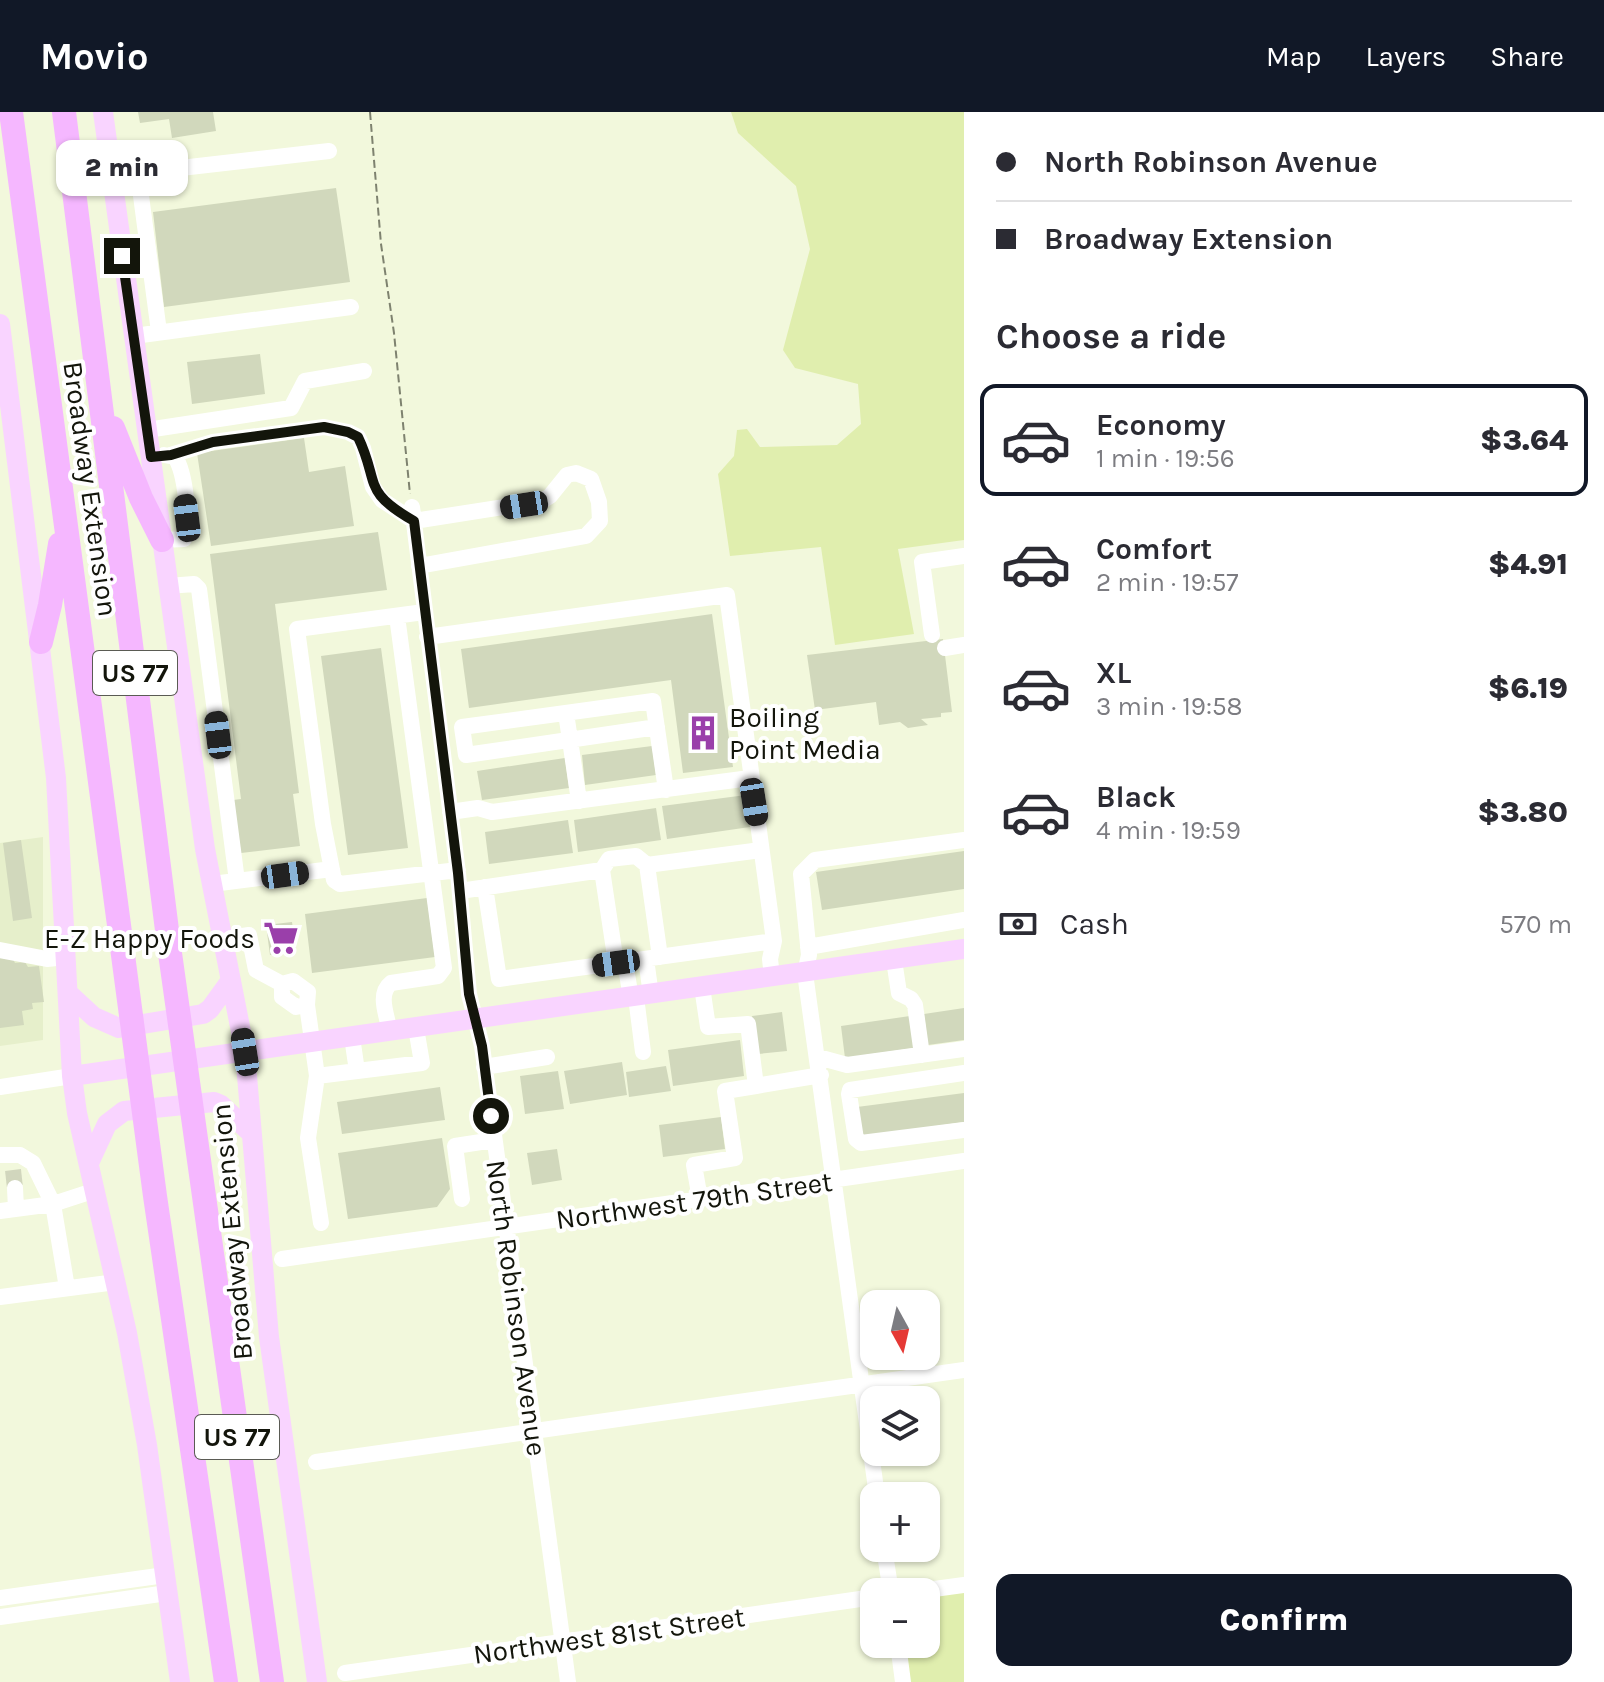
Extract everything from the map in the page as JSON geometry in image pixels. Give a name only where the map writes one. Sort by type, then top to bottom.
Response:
[{"type":"highway","name":"Broadway Extension","points":[[11,112],[155,1196],[226,1682]]},
{"type":"highway","name":"Broadway Extension","points":[[64,112],[169,946],[272,1682]]},
{"type":"highway","points":[[101,400],[141,498],[162,540]]},
{"type":"highway","points":[[41,642],[64,518]]},
{"type":"main road","name":"Broadway Extension","points":[[103,112],[147,430],[161,456],[162,540],[212,884],[245,1052],[269,1337],[317,1682]]},
{"type":"main road","points":[[0,324],[8,457],[41,642],[56,778],[72,1076],[77,1113],[116,1282],[147,1445],[180,1682]]},
{"type":"main road","points":[[72,1076],[956,950]]},
{"type":"main road","points":[[68,993],[94,1017],[119,1028],[203,1014],[231,980]]},
{"type":"main road","points":[[89,1163],[107,1124],[124,1111],[214,1102],[251,1133]]},
{"type":"street","points":[[111,176],[329,151]]},
{"type":"street","points":[[138,173],[159,332]]},
{"type":"street","points":[[134,336],[351,307]]},
{"type":"street","points":[[147,430],[291,408],[305,381],[364,371]]},
{"type":"street","points":[[161,456],[213,442],[324,427],[348,432],[358,437],[373,487],[382,500],[413,514],[542,501],[567,475],[576,473],[591,479],[599,502],[600,521],[586,536],[419,566]]},
{"type":"street","points":[[161,456],[175,457],[182,469],[188,525],[184,539],[162,540]]},
{"type":"street","name":"North Robinson Avenue","points":[[413,514],[458,870],[469,994],[484,1067],[568,1682]]},
{"type":"street","points":[[932,635],[922,562],[963,550]]},
{"type":"street","points":[[168,586],[194,584],[199,589],[237,881]]},
{"type":"street","points":[[427,637],[727,595],[774,941],[770,959],[772,977]]},
{"type":"street","points":[[424,612],[297,629],[323,824],[334,880],[340,884],[458,870]]},
{"type":"street","points":[[390,1032],[383,994],[385,987],[391,983],[438,976],[444,968],[397,616]]},
{"type":"street","points":[[945,648],[964,645]]},
{"type":"street","points":[[657,727],[466,755],[462,727],[653,701],[657,727],[666,790]]},
{"type":"street","points":[[566,713],[579,801]]},
{"type":"street","points":[[441,746],[464,742]]},
{"type":"street","points":[[450,812],[478,808],[492,812],[750,778]]},
{"type":"street","points":[[875,1482],[805,973],[809,955],[801,874],[815,860],[964,840]]},
{"type":"street","points":[[639,996],[620,962],[602,870],[609,859],[636,856],[647,865],[761,850]]},
{"type":"street","points":[[643,1052],[639,996],[653,958],[647,865]]},
{"type":"street","points":[[212,884],[332,869]]},
{"type":"street","points":[[460,891],[602,870]]},
{"type":"street","points":[[485,887],[499,979],[774,941]]},
{"type":"street","points":[[808,947],[964,920]]},
{"type":"street","points":[[943,924],[956,950]]},
{"type":"street","points":[[223,939],[249,935],[256,970],[282,984],[293,981],[308,992],[317,1076],[308,1138],[321,1223]]},
{"type":"street","points":[[872,936],[899,993],[915,1005],[922,1055]]},
{"type":"street","points":[[0,950],[47,959],[66,957]]},
{"type":"street","points":[[702,987],[708,1027],[748,1024],[756,1086]]},
{"type":"street","points":[[317,1076],[422,1063],[416,1028]]},
{"type":"street","points":[[352,1037],[357,1071]]},
{"type":"street","points":[[818,1057],[847,1065],[964,1049]]},
{"type":"street","points":[[484,1067],[547,1057]]},
{"type":"street","points":[[964,1073],[850,1090],[849,1094],[856,1139],[861,1143],[964,1130]]},
{"type":"street","points":[[700,1199],[694,1165],[735,1158],[725,1091],[821,1075]]},
{"type":"street","points":[[0,1087],[72,1076]]},
{"type":"street","points":[[462,1199],[455,1146],[494,1140]]},
{"type":"street","points":[[9,1160],[20,1155],[33,1163],[53,1204],[67,1288]]},
{"type":"street","name":"Northwest 79th Street","points":[[282,1259],[964,1161]]},
{"type":"street","points":[[15,1188],[8,1210],[53,1204],[96,1190]]},
{"type":"street","points":[[0,1297],[116,1282]]},
{"type":"street","points":[[316,1462],[964,1370]]},
{"type":"street","points":[[0,1598],[65,1588],[166,1584]]},
{"type":"street","points":[[0,1617],[67,1607],[166,1584]]},
{"type":"street","points":[[940,1588],[964,1585]]},
{"type":"street","points":[[65,1588],[67,1607]]},
{"type":"street","name":"Northwest 81st Street","points":[[345,1673],[860,1599]]},
{"type":"street","points":[[900,1658],[903,1682]]},
{"type":"path","points":[[370,112],[381,244],[413,514]]},
{"type":"shaded area","points":[[43,837],[43,1040],[0,1046],[0,843]]},
{"type":"green space","points":[[731,112],[964,112],[964,540],[898,549],[914,634],[835,645],[821,547],[730,556],[718,474],[734,456],[737,430],[747,429],[760,447],[837,445],[861,424],[858,384],[795,368],[783,350],[810,249],[796,186],[738,133]]},
{"type":"green space","points":[[964,1592],[964,1682],[910,1682],[907,1658],[940,1658],[940,1596]]},
{"type":"building","points":[[138,112],[213,112],[216,131],[172,138],[169,119],[140,123]]},
{"type":"building","points":[[336,188],[350,282],[164,307],[153,212]]},
{"type":"building","points":[[260,354],[265,394],[192,404],[187,362]]},
{"type":"building","points":[[304,438],[309,472],[345,466],[354,526],[211,546],[197,453]]},
{"type":"building","points":[[378,532],[387,590],[275,604],[299,793],[293,794],[300,846],[241,853],[233,800],[241,799],[210,554]]},
{"type":"building","points":[[712,614],[733,767],[683,773],[671,680],[469,708],[461,649]]},
{"type":"building","points":[[943,639],[952,712],[941,713],[941,717],[921,719],[928,725],[908,728],[900,722],[879,725],[876,702],[815,710],[807,655]]},
{"type":"building","points":[[381,648],[408,848],[348,855],[321,656]]},
{"type":"building","points":[[652,746],[656,775],[585,785],[582,755]]},
{"type":"building","points":[[565,758],[569,788],[482,800],[477,771]]},
{"type":"building","points":[[746,795],[750,827],[667,839],[662,806]]},
{"type":"building","points":[[656,808],[661,840],[578,852],[574,820]]},
{"type":"building","points":[[568,820],[573,853],[489,864],[485,832]]},
{"type":"building","points":[[21,840],[32,918],[13,921],[3,843]]},
{"type":"building","points":[[964,851],[964,889],[822,910],[816,872]]},
{"type":"building","points":[[427,898],[435,957],[312,973],[305,914]]},
{"type":"building","name":"E-Z Happy Foods","points":[[292,922],[296,951],[270,955],[266,925]]},
{"type":"building","points":[[12,957],[15,963],[39,966],[44,1002],[32,1003],[33,1009],[22,1011],[24,1025],[0,1028],[0,958]]},
{"type":"building","points":[[964,1008],[964,1040],[928,1045],[924,1014]]},
{"type":"building","points":[[782,1012],[787,1051],[758,1054],[752,1016]]},
{"type":"building","points":[[910,1016],[914,1048],[845,1058],[841,1026]]},
{"type":"building","points":[[740,1040],[744,1076],[673,1086],[668,1050]]},
{"type":"building","points":[[622,1062],[627,1095],[570,1104],[564,1071]]},
{"type":"building","points":[[666,1066],[671,1091],[629,1097],[626,1072]]},
{"type":"building","points":[[558,1071],[564,1109],[525,1114],[520,1076]]},
{"type":"building","points":[[440,1087],[445,1120],[342,1134],[337,1102]]},
{"type":"building","points":[[964,1093],[964,1122],[861,1137],[857,1107]]},
{"type":"building","points":[[721,1117],[725,1149],[663,1157],[659,1125]]},
{"type":"building","points":[[442,1138],[450,1189],[437,1207],[348,1219],[338,1153]]},
{"type":"building","points":[[557,1149],[562,1180],[532,1185],[527,1153]]},
{"type":"tunnel","points":[[13,1170],[15,1188]]},
{"type":"place","name":"Boiling Point Media","points":[[703,733]]},
{"type":"place","name":"E-Z Happy Foods","points":[[281,938]]},
{"type":"route","points":[[122,256],[151,457],[171,455],[213,442],[324,427],[348,432],[358,437],[373,487],[382,500],[414,521],[458,873],[469,994],[482,1046],[491,1116]]}]
